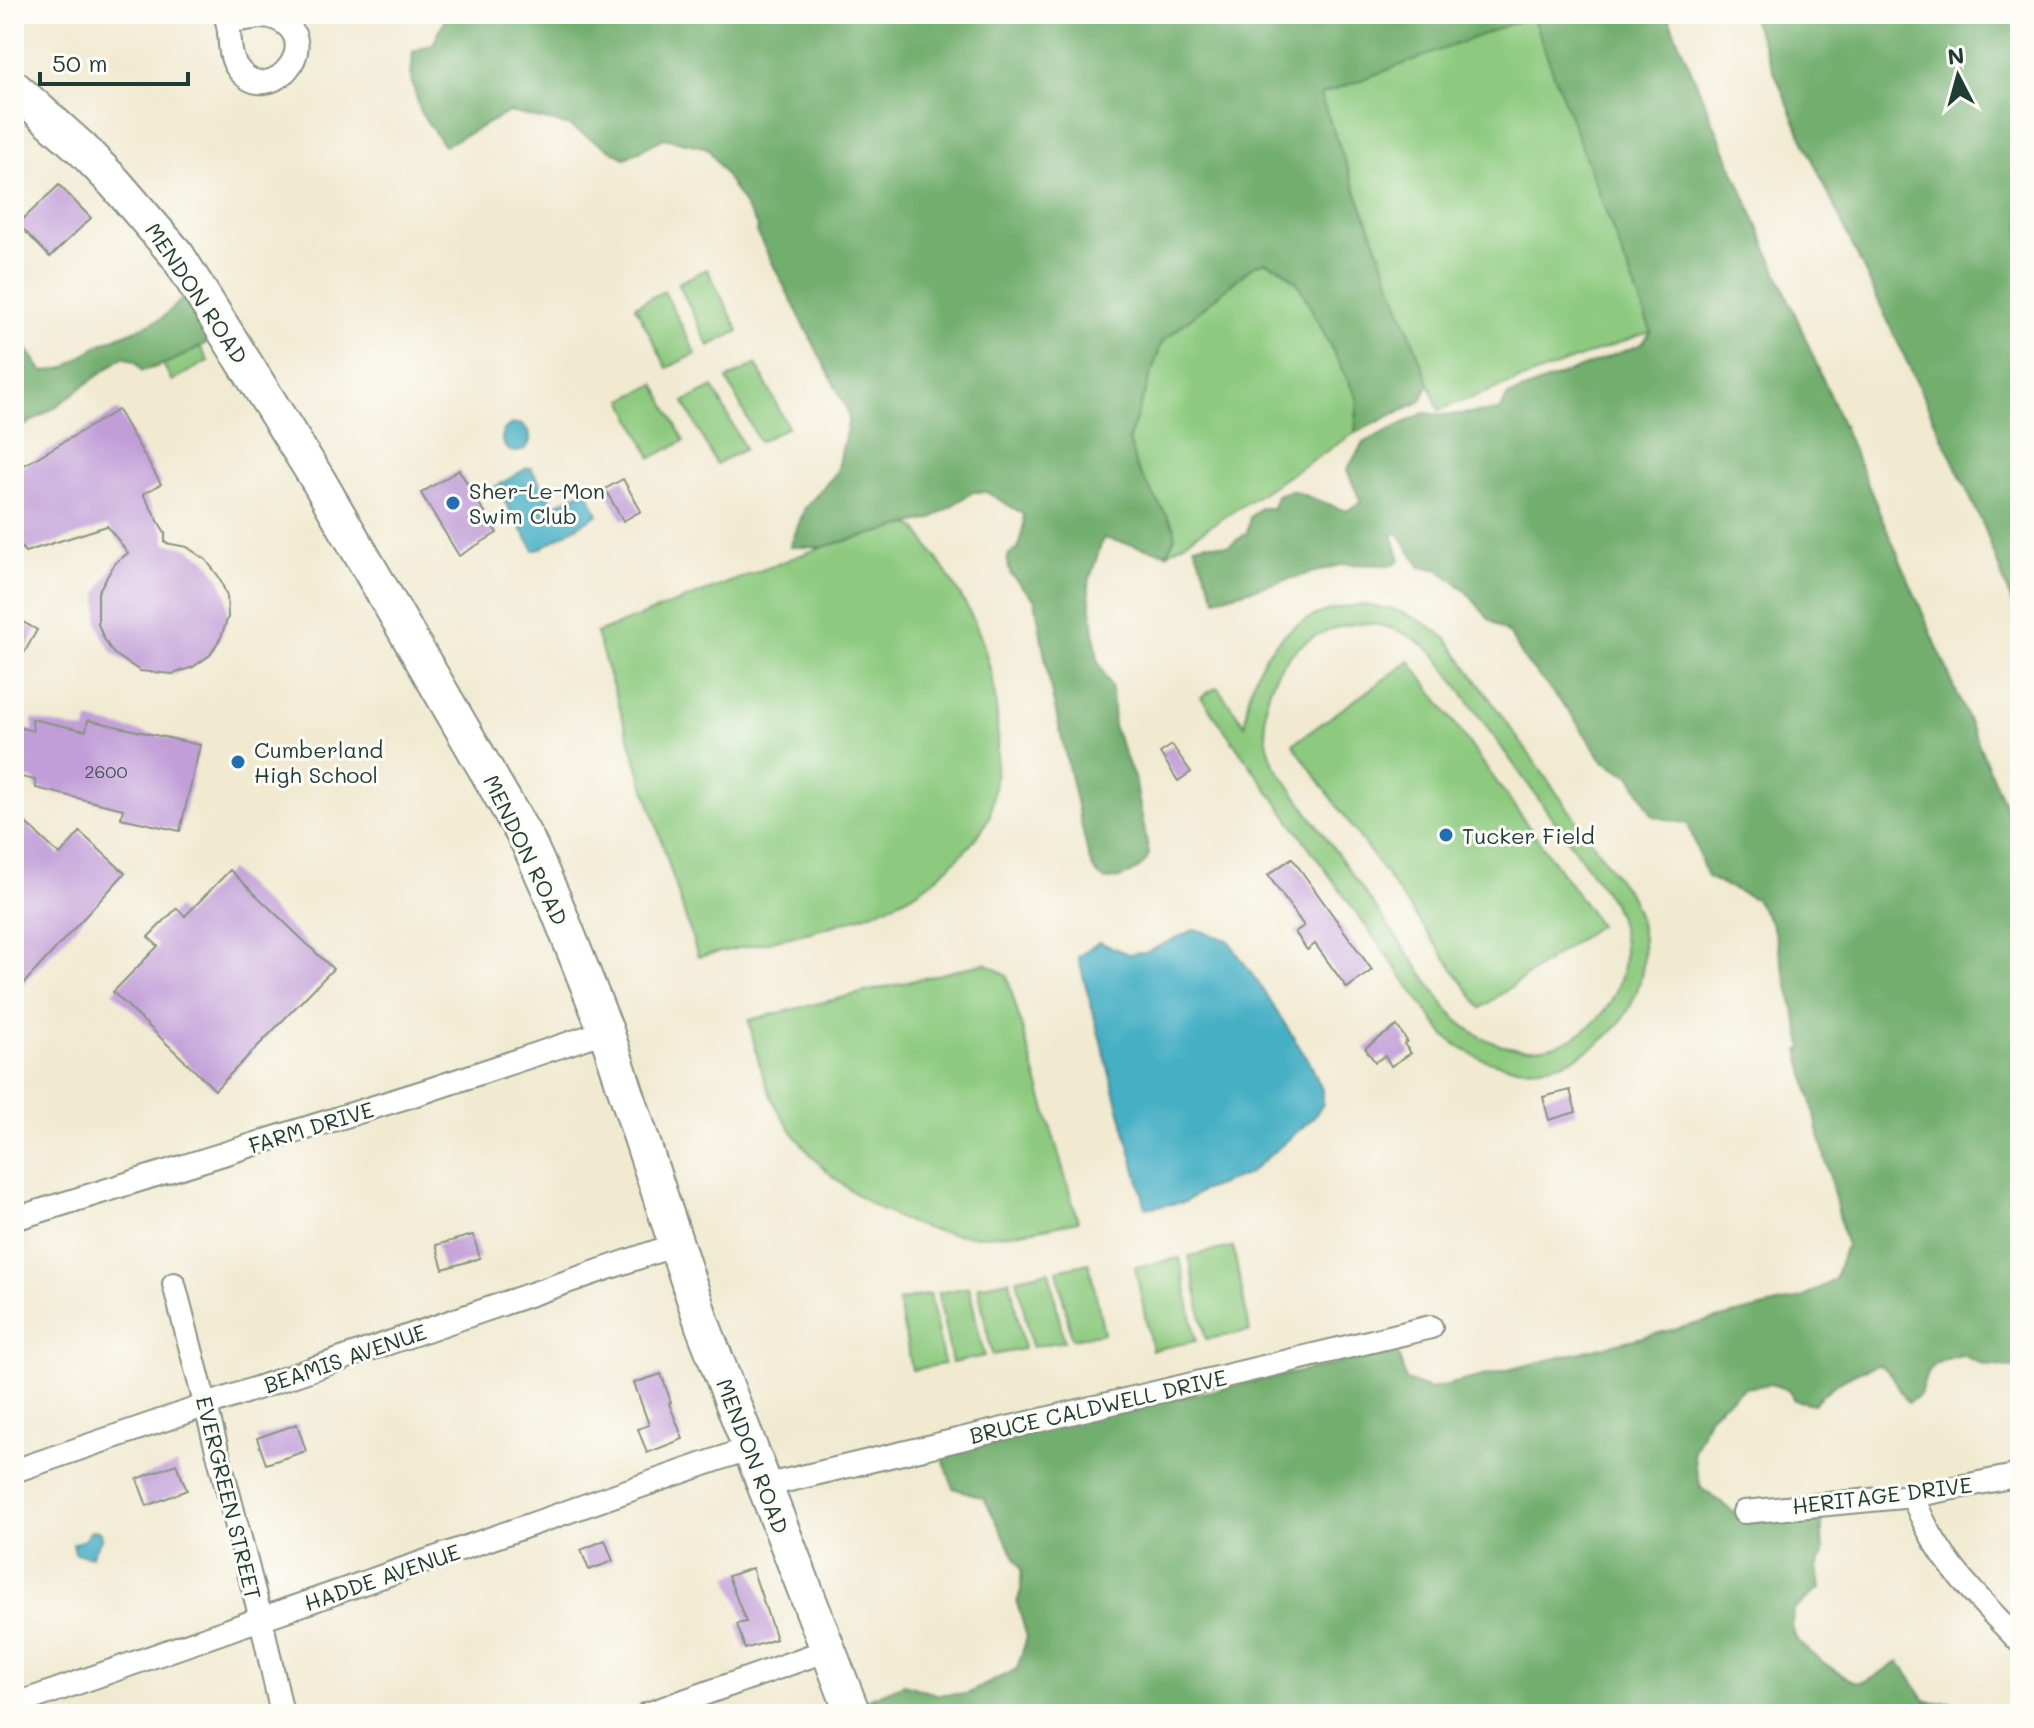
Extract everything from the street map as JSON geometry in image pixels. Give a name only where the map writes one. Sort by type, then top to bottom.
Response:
[{"type":"main road","name":"MENDON ROAD","points":[[14,88],[93,160],[177,255],[405,626],[528,842],[606,1031],[675,1245],[853,1714]]},
{"type":"street","name":"FARM DRIVE","points":[[14,1219],[426,1091],[606,1031]]},
{"type":"street","name":"BEAMIS AVENUE","points":[[14,1471],[675,1245]]},
{"type":"street","name":"EVERGREEN STREET","points":[[174,1284],[261,1619],[282,1714]]},
{"type":"street","name":"BRUCE CALDWELL DRIVE","points":[[764,1486],[1431,1327]]},
{"type":"street","name":"HADDE AVENUE","points":[[14,1705],[750,1448]]},
{"type":"street","name":"HERITAGE DRIVE","points":[[1744,1512],[1913,1496],[2020,1475]]},
{"type":"street","points":[[1913,1496],[1922,1522],[1946,1562],[2020,1642]]},
{"type":"street","points":[[647,1714],[828,1650]]},
{"type":"green space","points":[[447,14],[1667,14],[2020,841],[2020,1371],[2017,1368],[1984,1365],[1962,1355],[1952,1357],[1932,1366],[1920,1395],[1908,1403],[1890,1374],[1879,1365],[1843,1379],[1813,1404],[1794,1400],[1788,1390],[1771,1384],[1744,1388],[1709,1415],[1693,1454],[1701,1488],[1743,1519],[1821,1513],[1823,1554],[1817,1568],[1820,1588],[1793,1611],[1793,1630],[1803,1646],[1838,1672],[1860,1682],[1876,1677],[1899,1661],[1925,1700],[1952,1702],[1954,1714],[856,1714],[852,1706],[904,1684],[936,1694],[967,1694],[1017,1669],[1027,1637],[1017,1603],[1021,1591],[1021,1569],[984,1498],[953,1488],[940,1449],[1397,1351],[1406,1380],[1430,1389],[1802,1298],[1835,1279],[1846,1244],[1799,1050],[1803,1049],[1801,1036],[1772,924],[1755,899],[1707,877],[1688,824],[1653,816],[1631,776],[1603,761],[1569,711],[1526,662],[1510,635],[1488,618],[1465,590],[1438,569],[1421,567],[1398,533],[1392,534],[1400,560],[1394,565],[1344,564],[1216,599],[1194,546],[1207,543],[1228,546],[1247,533],[1250,517],[1260,508],[1273,508],[1277,495],[1291,490],[1346,511],[1361,502],[1347,470],[1363,443],[1424,413],[1446,415],[1499,411],[1508,396],[1642,344],[1651,331],[1532,16],[1320,95],[1429,384],[1421,401],[1355,433],[1358,400],[1298,283],[1280,268],[1265,262],[1253,266],[1162,342],[1129,439],[1136,467],[1174,527],[1175,536],[1167,553],[1103,538],[1088,585],[1098,662],[1112,689],[1114,728],[1135,780],[1149,854],[1143,865],[1132,873],[1106,880],[1095,872],[1089,859],[1050,686],[1035,600],[1011,575],[1007,562],[1009,554],[1018,549],[1024,524],[1023,514],[986,492],[973,492],[931,519],[822,547],[790,547],[805,508],[837,472],[849,419],[846,407],[757,233],[758,227],[708,148],[664,138],[625,158],[567,125],[509,112],[444,146],[421,113],[411,79],[413,52],[434,43]]},
{"type":"green space","points":[[1750,14],[2020,14],[2020,626],[1985,529],[1801,135]]},
{"type":"green space","points":[[1532,15],[1651,331],[1439,410],[1320,95]]},
{"type":"green space","points":[[1265,262],[1280,268],[1298,283],[1358,400],[1355,433],[1168,553],[1175,537],[1174,527],[1136,467],[1129,439],[1162,342],[1253,266]]},
{"type":"green space","points":[[707,269],[739,331],[709,346],[678,283]]},
{"type":"green space","points":[[194,288],[225,331],[185,355],[142,371],[136,362],[123,357],[54,408],[14,432],[14,324],[15,332],[43,372],[65,368],[101,344],[161,319]]},
{"type":"green space","points":[[664,291],[696,354],[667,368],[635,306]]},
{"type":"green space","points":[[185,319],[208,361],[172,381],[149,339]]},
{"type":"green space","points":[[756,364],[788,427],[759,442],[727,379]]},
{"type":"green space","points":[[655,384],[684,441],[651,458],[623,400]]},
{"type":"green space","points":[[713,387],[745,449],[716,464],[684,402]]},
{"type":"green space","points":[[909,525],[917,529],[962,599],[977,629],[988,662],[995,697],[997,733],[996,769],[989,817],[974,841],[951,864],[902,900],[827,927],[698,957],[596,633],[822,547]]},
{"type":"green space","points":[[1363,605],[1398,611],[1428,625],[1447,639],[1631,897],[1643,942],[1640,982],[1623,1017],[1597,1044],[1564,1062],[1525,1068],[1485,1060],[1445,1036],[1201,697],[1217,687],[1245,725],[1248,700],[1265,657],[1296,626],[1315,615]],"holes":[[[1367,623],[1413,638],[1436,656],[1613,903],[1624,943],[1620,979],[1606,1009],[1582,1032],[1553,1046],[1519,1048],[1484,1038],[1451,1014],[1274,764],[1266,737],[1265,712],[1270,689],[1280,668],[1296,650],[1315,636],[1339,627]]]},
{"type":"green space","name":"Tucker Field","points":[[1410,661],[1599,925],[1481,1008],[1293,744]]},
{"type":"green space","points":[[986,963],[1007,976],[1078,1221],[1017,1233],[981,1236],[951,1234],[894,1216],[867,1202],[820,1164],[783,1118],[766,1083],[749,1020]]},
{"type":"green space","points":[[1233,1247],[1250,1331],[1206,1339],[1189,1256]]},
{"type":"green space","points":[[1180,1258],[1196,1341],[1152,1350],[1135,1267]]},
{"type":"green space","points":[[1089,1263],[1104,1333],[1072,1339],[1057,1270]]},
{"type":"green space","points":[[1049,1271],[1064,1341],[1032,1347],[1017,1278]]},
{"type":"green space","points":[[1010,1280],[1024,1349],[992,1355],[978,1286]]},
{"type":"green space","points":[[969,1287],[984,1356],[952,1363],[938,1293]]},
{"type":"green space","points":[[930,1294],[944,1364],[912,1370],[898,1301]]},
{"type":"water","points":[[516,424],[526,428],[530,438],[526,448],[516,452],[506,448],[502,438],[506,428]]},
{"type":"water","points":[[531,468],[554,506],[587,490],[598,514],[534,550],[500,494],[497,495],[492,489]]},
{"type":"water","points":[[1195,929],[1228,940],[1311,1065],[1323,1092],[1323,1104],[1312,1119],[1248,1174],[1202,1191],[1185,1202],[1146,1208],[1078,957],[1099,942],[1128,954],[1145,953]]},
{"type":"water","points":[[96,1530],[102,1537],[92,1555],[75,1553],[73,1544]]},
{"type":"building","points":[[59,185],[91,218],[50,257],[18,224]]},
{"type":"building","points":[[118,410],[161,484],[143,494],[165,533],[165,543],[187,547],[206,560],[219,577],[227,596],[228,617],[210,655],[193,667],[173,674],[140,671],[113,653],[104,639],[98,624],[98,592],[115,563],[128,553],[107,526],[25,552],[16,541],[21,537],[14,526],[14,471]]},
{"type":"building","name":"Sher-Le-Mon Swim Club","points":[[459,470],[497,533],[459,556],[421,493]]},
{"type":"building","points":[[623,479],[641,511],[623,521],[605,489]]},
{"type":"building","points":[[14,617],[37,630],[14,671]]},
{"type":"building","name":"Cumberland High School","points":[[32,719],[86,731],[88,720],[200,745],[180,831],[121,818],[123,809],[36,788],[35,780],[17,776],[19,765],[14,764],[14,726],[33,731]]},
{"type":"building","points":[[1172,745],[1191,772],[1178,781],[1160,753]]},
{"type":"building","points":[[14,812],[60,855],[80,832],[125,873],[14,994]]},
{"type":"building","points":[[1292,858],[1372,970],[1347,988],[1315,944],[1307,950],[1295,932],[1304,926],[1268,875]]},
{"type":"building","points":[[230,870],[333,969],[215,1090],[113,992],[158,946],[148,937],[177,908],[185,916]]},
{"type":"building","points":[[1397,1026],[1411,1053],[1391,1066],[1385,1056],[1375,1062],[1365,1048]]},
{"type":"building","points":[[1570,1090],[1576,1112],[1549,1120],[1543,1097]]},
{"type":"building","points":[[473,1235],[480,1258],[443,1269],[436,1245]]},
{"type":"building","points":[[661,1374],[683,1439],[647,1453],[638,1429],[649,1425],[634,1383]]},
{"type":"building","points":[[297,1424],[306,1451],[266,1464],[257,1438]]},
{"type":"building","points":[[176,1464],[187,1490],[147,1506],[137,1479]]},
{"type":"building","points":[[605,1540],[613,1561],[589,1570],[581,1550]]},
{"type":"building","points":[[752,1568],[776,1639],[745,1649],[737,1624],[746,1622],[728,1576]]},
{"type":"place","name":"Sher-Le-Mon Swim Club","points":[[453,503]]},
{"type":"place","name":"Cumberland High School","points":[[238,762]]},
{"type":"place","name":"Tucker Field","points":[[1446,835]]}]
